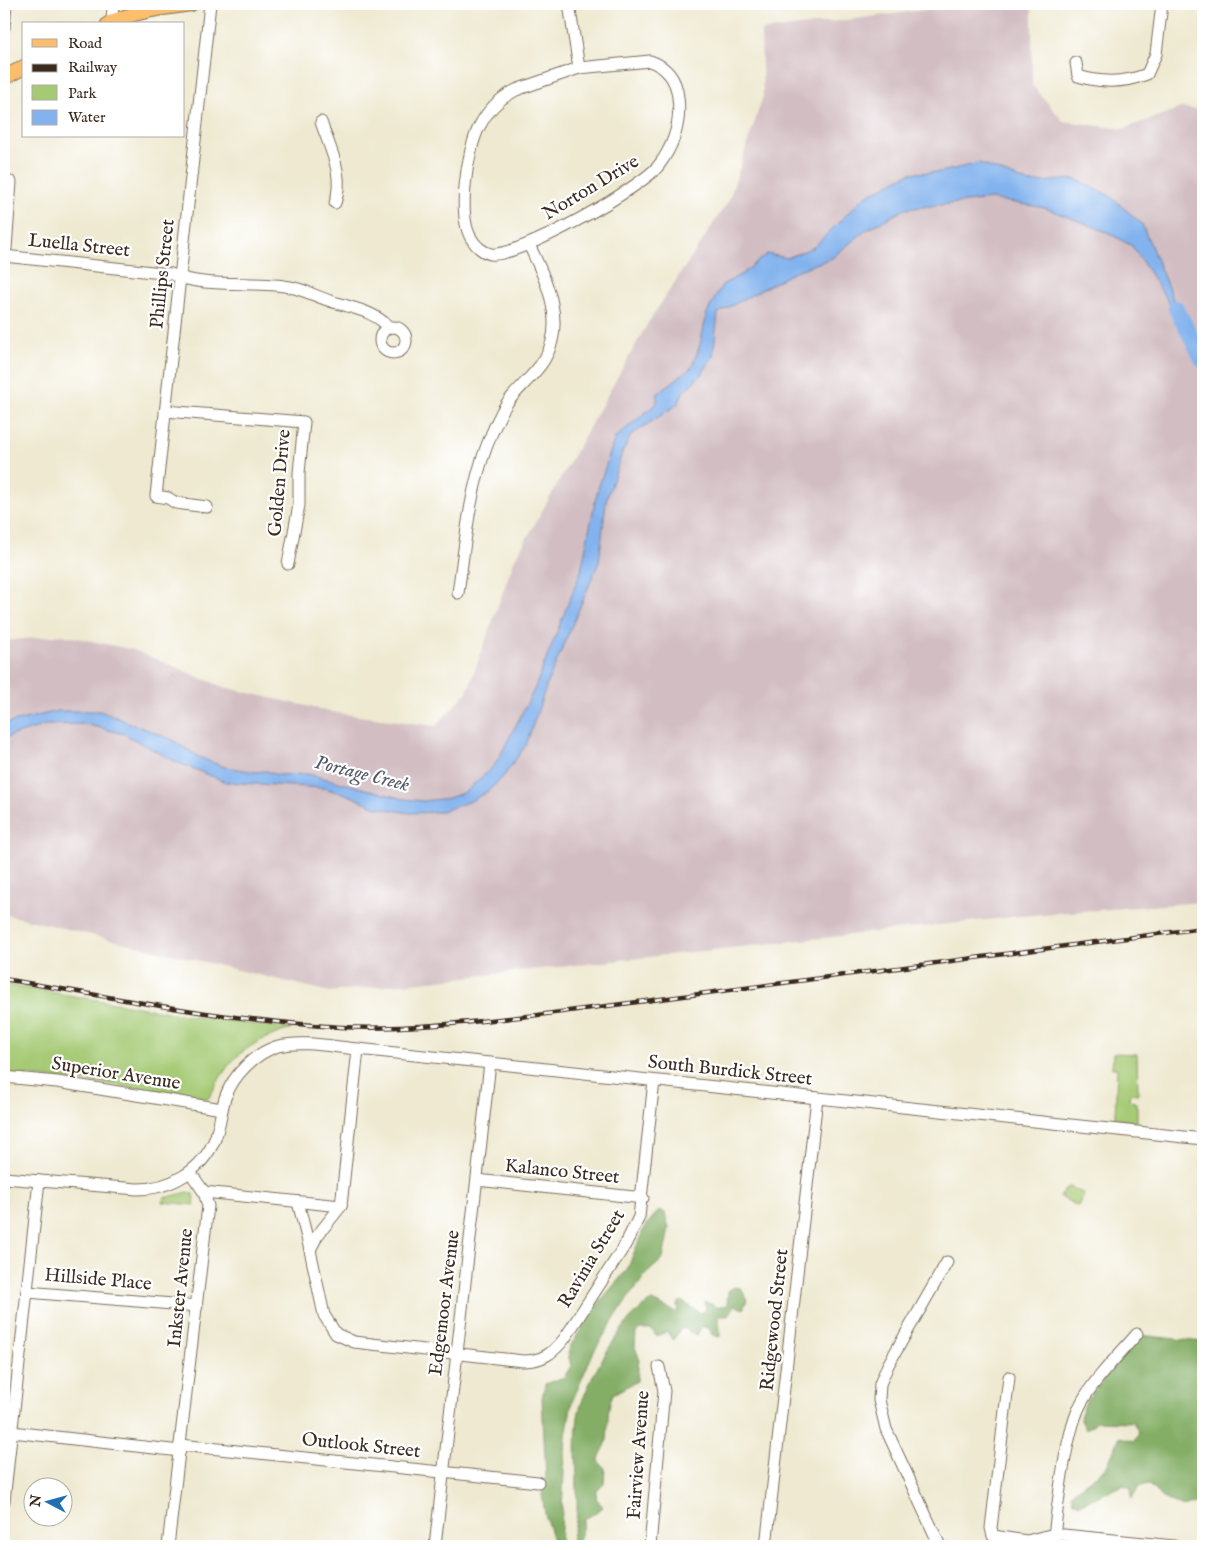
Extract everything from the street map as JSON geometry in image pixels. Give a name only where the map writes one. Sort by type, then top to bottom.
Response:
[{"type":"main road","points":[[113,22],[155,9],[191,4]]},
{"type":"main road","points":[[4,78],[22,68]]},
{"type":"street","points":[[4,28],[6,4]]},
{"type":"street","points":[[110,22],[113,4]]},
{"type":"street","name":"Phillips Street","points":[[207,506],[176,503],[168,498],[156,496],[210,4]]},
{"type":"street","points":[[458,593],[467,526],[485,450],[497,421],[508,402],[545,359],[552,339],[554,321],[549,289],[529,245],[491,254],[482,250],[472,241],[464,218],[467,174],[473,142],[484,118],[506,95],[534,82],[579,68],[569,4]]},
{"type":"street","points":[[1076,63],[1078,76],[1096,81],[1110,81],[1147,74],[1156,54],[1162,4]]},
{"type":"street","name":"Norton Drive","points":[[529,245],[644,181],[659,165],[676,130],[679,114],[677,88],[673,78],[658,64],[650,62],[579,68]]},
{"type":"street","points":[[321,122],[337,169],[337,195],[335,203]]},
{"type":"street","points":[[4,251],[6,248],[11,182]]},
{"type":"street","name":"Luella Street","points":[[4,256],[171,274],[180,277]]},
{"type":"street","points":[[180,277],[290,287],[379,317],[388,327]]},
{"type":"street","name":"Golden Drive","points":[[165,411],[304,422],[299,473],[299,504],[288,564]]},
{"type":"street","name":"South Burdick Street","points":[[222,1109],[226,1096],[236,1078],[256,1058],[276,1047],[291,1044],[358,1049],[1203,1139]]},
{"type":"street","points":[[310,1250],[317,1236],[341,1206],[358,1049]]},
{"type":"street","name":"Edgemoor Avenue","points":[[435,1546],[490,1063]]},
{"type":"street","name":"Superior Avenue","points":[[4,1077],[57,1082],[222,1109]]},
{"type":"street","name":"Ravinia Street","points":[[458,1353],[523,1361],[540,1360],[547,1356],[565,1338],[625,1245],[639,1218],[643,1198],[654,1081]]},
{"type":"street","name":"Ridgewood Street","points":[[766,1546],[817,1098]]},
{"type":"street","points":[[4,1178],[150,1189],[178,1181],[190,1172],[211,1148],[222,1109]]},
{"type":"street","name":"Inkster Avenue","points":[[168,1546],[208,1206],[204,1192],[190,1172]]},
{"type":"street","name":"Kalanco Street","points":[[477,1180],[643,1198]]},
{"type":"street","points":[[4,1501],[39,1181]]},
{"type":"street","points":[[204,1192],[341,1206]]},
{"type":"street","points":[[298,1202],[324,1315],[336,1334],[354,1342],[458,1353]]},
{"type":"street","points":[[940,1546],[886,1429],[879,1400],[880,1384],[888,1365],[947,1262]]},
{"type":"street","name":"Hillside Place","points":[[27,1292],[197,1306]]},
{"type":"street","points":[[1053,1546],[1069,1438],[1076,1416],[1094,1384],[1136,1334]]},
{"type":"street","name":"Fairview Avenue","points":[[650,1546],[664,1391],[658,1367]]},
{"type":"street","points":[[1009,1377],[991,1528],[993,1536],[1027,1541],[1054,1534],[1174,1546]]},
{"type":"street","name":"Outlook Street","points":[[12,1432],[538,1482]]},
{"type":"shaded area","points":[[971,4],[1032,4],[1032,85],[1063,121],[1123,129],[1181,108],[1203,110],[1203,902],[1031,915],[330,992],[4,914],[4,641],[63,635],[134,650],[223,687],[337,713],[436,726],[467,692],[514,561],[648,323],[729,200],[763,96],[761,31]]},
{"type":"green space","points":[[4,984],[197,1017],[292,1029],[263,1039],[237,1056],[222,1075],[208,1099],[103,1083],[4,1074]]},
{"type":"green space","points":[[1113,1053],[1137,1054],[1138,1094],[1130,1093],[1129,1100],[1137,1103],[1137,1122],[1115,1119],[1117,1068],[1112,1068]]},
{"type":"green space","points":[[1071,1187],[1084,1194],[1078,1206],[1060,1197],[1066,1188]]},
{"type":"green space","points":[[188,1192],[193,1194],[195,1205],[162,1202],[164,1198]]},
{"type":"green space","points":[[659,1210],[665,1213],[669,1228],[663,1259],[647,1273],[623,1305],[593,1353],[572,1402],[566,1436],[560,1546],[555,1546],[546,1519],[542,1495],[546,1477],[542,1398],[545,1384],[564,1377],[571,1366],[568,1353],[571,1345],[596,1306],[627,1270],[644,1228]]},
{"type":"green space","points":[[734,1287],[741,1288],[747,1300],[743,1309],[734,1305],[728,1316],[719,1316],[720,1337],[712,1335],[709,1328],[701,1327],[697,1335],[682,1328],[673,1340],[667,1332],[656,1336],[651,1329],[641,1329],[636,1333],[635,1347],[639,1358],[637,1381],[613,1394],[609,1406],[607,1440],[599,1462],[605,1468],[604,1483],[597,1490],[596,1498],[603,1507],[584,1520],[578,1546],[570,1546],[577,1513],[576,1441],[578,1417],[587,1388],[606,1352],[630,1320],[641,1308],[652,1301],[678,1313],[677,1304],[681,1301],[701,1313],[706,1309],[705,1301],[717,1307],[727,1305],[728,1291]]},
{"type":"green space","points":[[1140,1335],[1203,1342],[1203,1500],[1183,1507],[1161,1497],[1148,1484],[1139,1487],[1132,1498],[1131,1488],[1124,1485],[1080,1504],[1073,1501],[1071,1493],[1106,1468],[1120,1437],[1134,1441],[1139,1433],[1133,1422],[1097,1421],[1086,1430],[1080,1417],[1086,1401]]},
{"type":"water","points":[[979,163],[1030,183],[1075,179],[1110,196],[1142,224],[1184,326],[1132,246],[1107,232],[1045,208],[991,199],[905,209],[866,230],[832,258],[796,271],[718,313],[713,356],[702,374],[683,392],[678,404],[631,435],[622,453],[606,501],[599,562],[547,684],[526,745],[503,777],[488,791],[471,801],[439,812],[409,813],[376,807],[346,794],[323,788],[226,782],[176,762],[124,734],[85,724],[46,725],[4,738],[4,724],[58,711],[100,711],[171,739],[199,757],[221,766],[255,772],[266,771],[278,775],[308,774],[404,799],[423,801],[449,798],[465,792],[493,767],[534,690],[581,571],[597,492],[615,438],[657,403],[657,394],[692,367],[700,345],[707,313],[722,285],[742,274],[767,254],[787,258],[814,247],[864,197],[910,173],[941,172]]},
{"type":"waterway","points":[[1176,308],[1203,360]]},
{"type":"railway","points":[[4,979],[172,1008],[256,1020],[366,1028],[415,1026],[538,1015],[1203,928]]},
{"type":"water label","name":"Portage Creek","points":[[362,774]]}]
